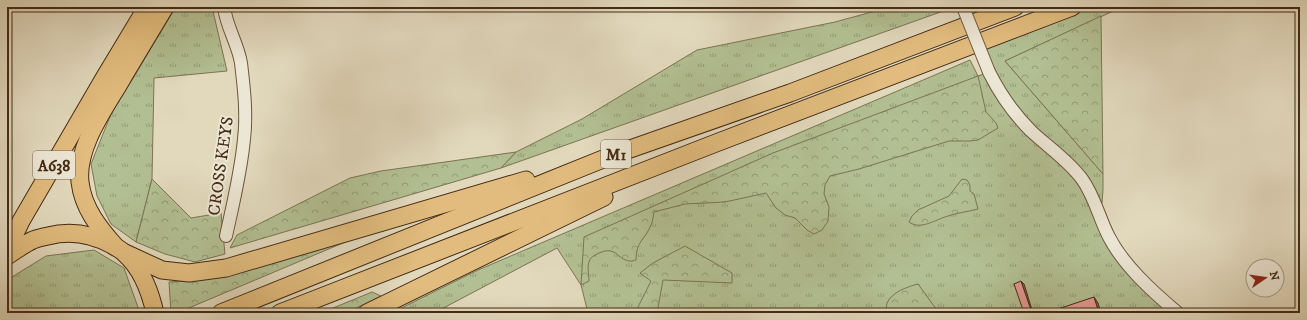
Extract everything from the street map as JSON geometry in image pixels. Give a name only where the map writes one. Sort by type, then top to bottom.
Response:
[{"type":"highway","name":"A638","points":[[103,80],[139,7]]},
{"type":"highway","name":"A638","points":[[7,251],[22,221],[146,7]]},
{"type":"highway","name":"A638","points":[[154,310],[148,287],[142,275],[104,234],[88,211],[83,198],[80,182],[80,163],[92,130],[165,7]]},
{"type":"highway","name":"M1","points":[[221,313],[613,155],[790,93],[1015,7]]},
{"type":"highway","name":"M1","points":[[280,313],[716,143],[1072,7]]},
{"type":"highway","points":[[367,313],[716,143]]},
{"type":"highway","points":[[120,250],[162,270],[189,273],[226,268],[613,155]]},
{"type":"highway","name":"A638","points":[[7,256],[33,240],[59,233],[72,233],[90,236],[102,240],[120,250]]},
{"type":"street","name":"CROSS KEYS","points":[[224,7],[225,16],[240,61],[245,105],[244,139],[226,236]]},
{"type":"street","points":[[963,7],[999,93],[1031,131],[1071,166],[1092,196],[1109,236],[1117,250],[1150,288],[1178,313]]},
{"type":"green space","points":[[173,7],[212,7],[227,71],[154,78],[152,179],[136,242],[111,224],[97,196],[91,164],[111,114]]},
{"type":"green space","points":[[890,7],[948,7],[949,9],[501,168],[516,152],[582,119],[697,50],[835,22]]},
{"type":"green space","points":[[1092,7],[1122,7],[1005,61],[1103,174],[1102,203],[1093,187],[1028,120],[1002,88],[985,49]]},
{"type":"green space","points":[[1101,16],[1103,174],[1005,61]]},
{"type":"green space","points":[[970,60],[978,76],[989,72],[999,93],[1071,166],[1109,236],[1178,313],[588,313],[581,285],[557,248],[434,313],[391,313],[478,270]]},
{"type":"green space","points":[[978,76],[986,112],[996,123],[998,128],[978,140],[949,141],[859,169],[830,176],[825,185],[824,194],[829,207],[828,221],[822,230],[814,234],[807,230],[795,218],[785,215],[776,208],[766,193],[725,202],[685,204],[654,212],[649,230],[639,245],[636,260],[625,260],[612,251],[602,252],[592,257],[588,264],[589,281],[581,285],[584,237],[773,153]]},
{"type":"green space","points":[[516,152],[501,168],[230,248],[237,235],[350,178],[381,171]]},
{"type":"green space","points":[[152,179],[191,218],[221,213],[225,254],[195,262],[165,254],[136,242]]},
{"type":"green space","points":[[962,179],[967,180],[970,185],[970,191],[974,194],[978,209],[953,214],[922,225],[909,222],[918,210],[949,196]]},
{"type":"green space","points":[[369,232],[177,313],[171,313],[169,282],[209,279]]},
{"type":"green space","points":[[685,246],[732,273],[732,283],[663,280],[657,313],[639,313],[638,307],[651,281],[640,273],[653,263]]},
{"type":"green space","points":[[94,250],[124,268],[140,313],[7,313],[7,286],[12,277],[46,256]]},
{"type":"green space","points":[[918,284],[939,313],[886,313],[887,303],[892,296],[905,288]]},
{"type":"green space","points":[[372,292],[381,296],[346,313],[321,313]]},
{"type":"building","points":[[1021,281],[1032,313],[1024,313],[1014,284]]},
{"type":"building","points":[[1094,297],[1098,310],[1103,309],[1104,313],[1059,313],[1058,309]]}]
